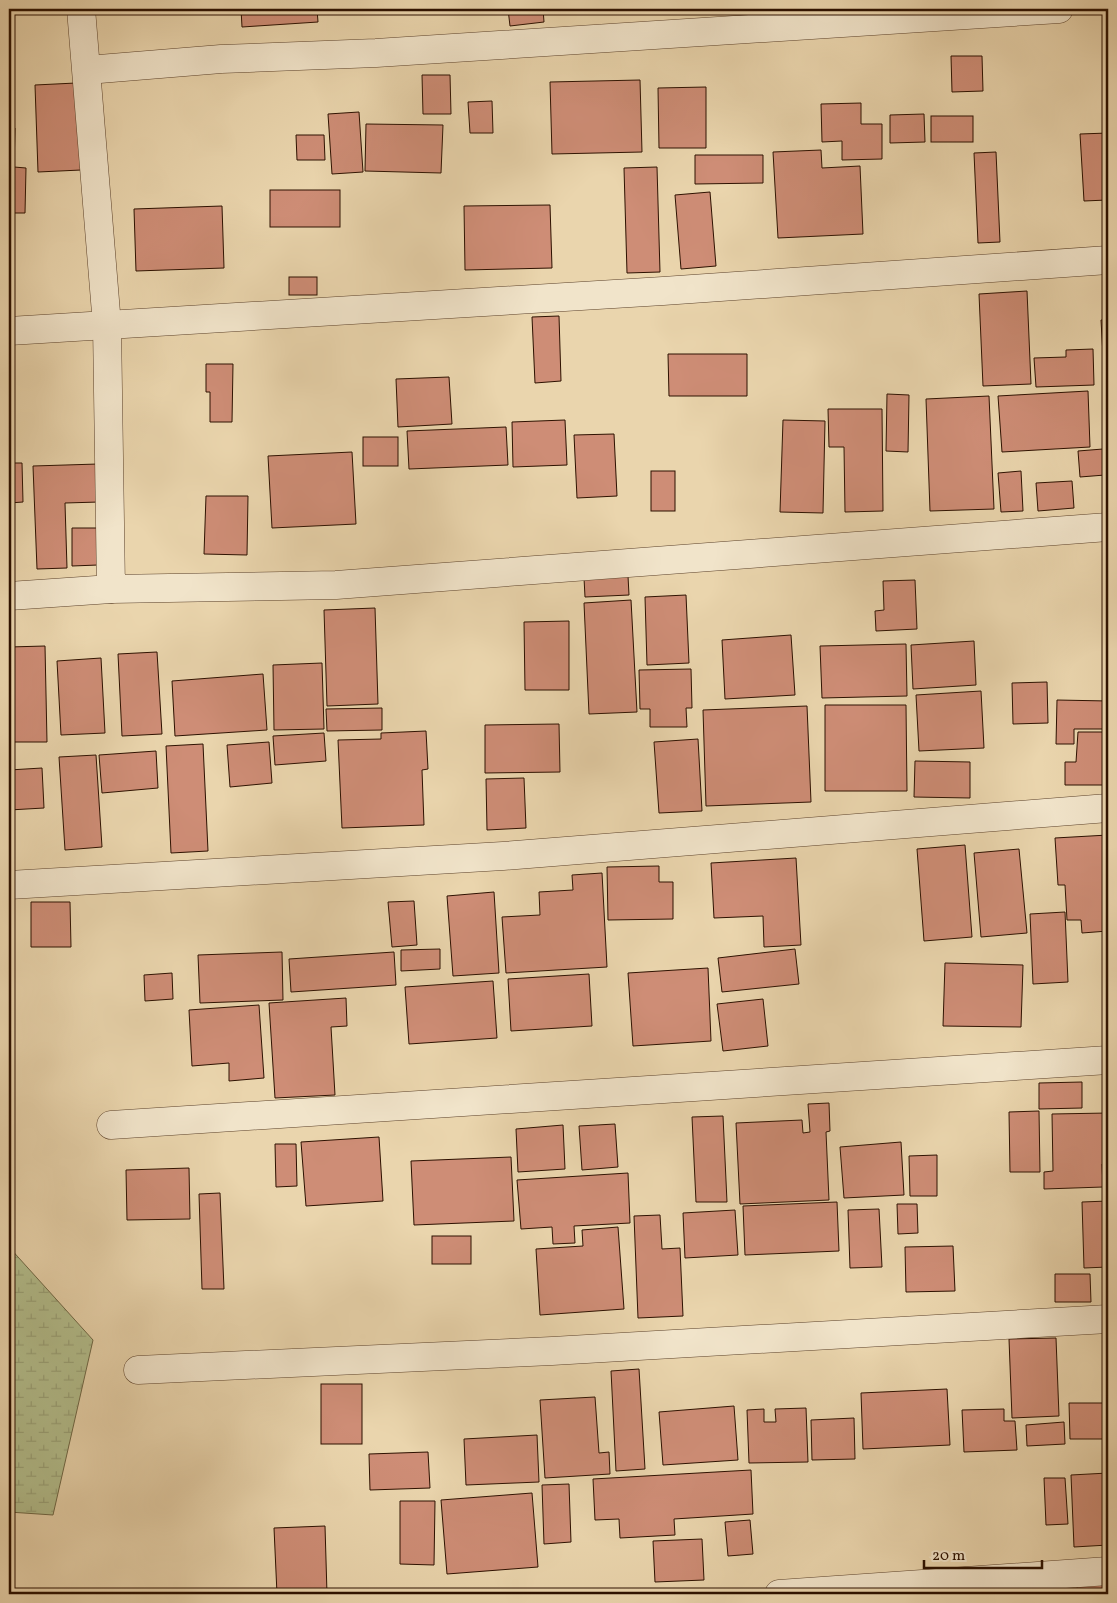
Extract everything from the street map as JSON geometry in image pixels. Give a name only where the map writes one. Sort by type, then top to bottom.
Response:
[{"type":"street","points":[[81,9],[107,325],[111,589]]},
{"type":"street","points":[[87,70],[221,59],[376,53],[1059,9]]},
{"type":"street","points":[[9,331],[663,291],[1108,260]]},
{"type":"street","points":[[9,596],[111,589],[336,585],[1108,527]]},
{"type":"street","points":[[9,885],[503,856],[1108,808]]},
{"type":"street","points":[[111,1125],[1108,1060]]},
{"type":"street","points":[[138,1370],[552,1351],[1108,1319]]},
{"type":"street","points":[[779,1594],[1108,1571]]},
{"type":"green space","points":[[9,1247],[93,1340],[53,1515],[9,1512]]},
{"type":"building","points":[[241,9],[317,9],[318,22],[242,27]]},
{"type":"building","points":[[331,9],[401,9],[401,12],[331,13]]},
{"type":"building","points":[[508,9],[543,9],[544,22],[510,26]]},
{"type":"building","points":[[951,56],[982,56],[983,91],[952,92]]},
{"type":"building","points":[[422,75],[450,75],[451,114],[423,114]]},
{"type":"building","points":[[640,80],[642,152],[552,154],[550,82]]},
{"type":"building","points":[[76,83],[81,170],[38,172],[35,85]]},
{"type":"building","points":[[706,87],[706,148],[659,148],[658,88]]},
{"type":"building","points":[[492,101],[493,133],[470,133],[468,102]]},
{"type":"building","points":[[861,103],[861,124],[882,124],[882,159],[842,160],[842,141],[822,142],[821,104]]},
{"type":"building","points":[[359,112],[363,172],[332,174],[328,114]]},
{"type":"building","points":[[924,114],[925,142],[890,143],[890,115]]},
{"type":"building","points":[[931,116],[973,116],[973,142],[931,142]]},
{"type":"building","points":[[366,124],[443,125],[441,173],[365,171]]},
{"type":"building","points":[[9,128],[15,128],[14,167],[26,168],[25,213],[9,213]]},
{"type":"building","points":[[1108,133],[1108,220],[1107,200],[1084,201],[1080,134]]},
{"type":"building","points":[[296,135],[324,135],[325,160],[297,160]]},
{"type":"building","points":[[821,150],[822,168],[860,166],[863,234],[778,238],[773,152]]},
{"type":"building","points":[[996,152],[1000,242],[978,243],[974,153]]},
{"type":"building","points":[[695,155],[763,155],[763,183],[695,184]]},
{"type":"building","points":[[657,167],[660,272],[627,273],[624,168]]},
{"type":"building","points":[[270,190],[340,190],[340,227],[270,227]]},
{"type":"building","points":[[710,192],[716,266],[681,269],[675,195]]},
{"type":"building","points":[[550,205],[552,268],[465,270],[464,206]]},
{"type":"building","points":[[222,206],[224,268],[136,271],[134,209]]},
{"type":"building","points":[[289,277],[317,277],[317,295],[289,295]]},
{"type":"building","points":[[1027,291],[1031,384],[983,386],[979,294]]},
{"type":"building","points":[[559,316],[561,381],[535,383],[532,317]]},
{"type":"building","points":[[1101,320],[1108,320],[1108,373],[1104,373]]},
{"type":"building","points":[[1093,349],[1094,385],[1036,387],[1034,358],[1066,357],[1066,350]]},
{"type":"building","points":[[668,354],[747,354],[747,396],[669,396]]},
{"type":"building","points":[[206,364],[233,364],[232,422],[210,422],[210,392],[206,392]]},
{"type":"building","points":[[449,377],[452,424],[398,427],[396,379]]},
{"type":"building","points":[[1088,391],[1090,447],[1002,452],[998,396]]},
{"type":"building","points":[[887,394],[909,395],[908,452],[886,451]]},
{"type":"building","points":[[989,396],[994,509],[930,511],[926,399]]},
{"type":"building","points":[[828,409],[882,409],[883,511],[845,512],[844,447],[829,447]]},
{"type":"building","points":[[565,420],[567,465],[513,467],[512,422]]},
{"type":"building","points":[[783,420],[825,421],[823,513],[780,512]]},
{"type":"building","points":[[506,427],[508,465],[409,469],[407,431]]},
{"type":"building","points":[[614,434],[617,496],[577,498],[574,435]]},
{"type":"building","points":[[363,437],[398,437],[398,466],[363,466]]},
{"type":"building","points":[[1103,449],[1105,475],[1080,477],[1078,451]]},
{"type":"building","points":[[352,452],[356,524],[272,528],[268,456]]},
{"type":"building","points":[[9,463],[22,463],[23,502],[9,503]]},
{"type":"building","points":[[98,464],[99,502],[65,503],[67,568],[37,569],[33,466]]},
{"type":"building","points":[[651,471],[675,471],[675,511],[651,511]]},
{"type":"building","points":[[1021,471],[1023,511],[1001,512],[998,473]]},
{"type":"building","points":[[1072,481],[1074,508],[1038,511],[1036,483]]},
{"type":"building","points":[[206,496],[248,496],[247,555],[204,554]]},
{"type":"building","points":[[72,528],[98,528],[98,565],[72,566]]},
{"type":"building","points":[[628,576],[629,595],[585,597],[584,578]]},
{"type":"building","points":[[915,580],[917,629],[876,631],[875,611],[884,610],[883,581]]},
{"type":"building","points":[[686,595],[689,663],[647,665],[645,597]]},
{"type":"building","points":[[631,600],[637,712],[589,714],[584,603]]},
{"type":"building","points":[[375,608],[378,704],[327,706],[324,610]]},
{"type":"building","points":[[569,621],[569,690],[525,690],[524,622]]},
{"type":"building","points":[[791,635],[795,695],[725,699],[722,640]]},
{"type":"building","points":[[974,641],[976,685],[913,689],[911,645]]},
{"type":"building","points":[[906,644],[907,696],[822,698],[820,646]]},
{"type":"building","points":[[45,646],[47,742],[9,742],[9,647]]},
{"type":"building","points":[[157,652],[162,734],[122,736],[118,654]]},
{"type":"building","points":[[101,658],[105,733],[61,735],[57,661]]},
{"type":"building","points":[[322,663],[324,729],[274,730],[273,665]]},
{"type":"building","points":[[691,669],[692,708],[686,708],[687,727],[650,727],[650,709],[640,709],[639,670]]},
{"type":"building","points":[[263,674],[267,730],[175,736],[172,681]]},
{"type":"building","points":[[1047,682],[1048,723],[1013,724],[1012,683]]},
{"type":"building","points":[[981,691],[984,748],[919,751],[916,695]]},
{"type":"building","points":[[1057,700],[1108,701],[1108,729],[1074,729],[1074,744],[1056,744]]},
{"type":"building","points":[[825,705],[906,705],[907,791],[825,791]]},
{"type":"building","points":[[807,706],[811,802],[706,806],[703,710]]},
{"type":"building","points":[[382,708],[382,730],[327,731],[326,709]]},
{"type":"building","points":[[559,724],[560,772],[485,773],[485,725]]},
{"type":"building","points":[[426,731],[428,769],[422,770],[424,825],[342,828],[338,740],[381,739],[381,733]]},
{"type":"building","points":[[1078,732],[1108,732],[1108,785],[1065,785],[1065,762],[1076,762]]},
{"type":"building","points":[[324,733],[326,761],[275,765],[273,736]]},
{"type":"building","points":[[698,739],[702,811],[659,813],[654,742]]},
{"type":"building","points":[[269,742],[272,783],[230,787],[227,745]]},
{"type":"building","points":[[203,744],[208,851],[171,853],[166,746]]},
{"type":"building","points":[[156,751],[158,788],[102,793],[99,755]]},
{"type":"building","points":[[96,755],[102,847],[65,850],[59,757]]},
{"type":"building","points":[[915,761],[970,762],[970,798],[914,797]]},
{"type":"building","points":[[42,768],[44,808],[9,810],[9,770]]},
{"type":"building","points":[[524,778],[526,828],[487,830],[486,779]]},
{"type":"building","points":[[1108,835],[1108,931],[1082,933],[1081,920],[1067,920],[1065,885],[1058,885],[1055,838]]},
{"type":"building","points":[[965,845],[972,937],[924,941],[917,849]]},
{"type":"building","points":[[1019,849],[1027,933],[981,937],[974,853]]},
{"type":"building","points":[[796,858],[801,945],[764,947],[763,916],[714,918],[711,863]]},
{"type":"building","points":[[659,866],[659,882],[673,882],[673,919],[608,920],[607,867]]},
{"type":"building","points":[[602,873],[607,967],[506,973],[502,917],[540,915],[539,892],[573,890],[572,875]]},
{"type":"building","points":[[494,892],[499,973],[453,976],[447,896]]},
{"type":"building","points":[[414,901],[417,945],[392,947],[388,902]]},
{"type":"building","points":[[9,902],[10,936],[9,936]]},
{"type":"building","points":[[31,902],[70,902],[71,947],[31,947]]},
{"type":"building","points":[[1065,912],[1068,982],[1033,984],[1030,914]]},
{"type":"building","points":[[440,949],[440,969],[401,971],[401,950]]},
{"type":"building","points":[[795,949],[799,984],[722,992],[718,958]]},
{"type":"building","points":[[282,952],[283,1000],[200,1003],[198,955]]},
{"type":"building","points":[[394,952],[396,985],[291,992],[289,959]]},
{"type":"building","points":[[945,963],[1023,965],[1021,1027],[943,1026]]},
{"type":"building","points":[[708,968],[711,1041],[633,1046],[628,973]]},
{"type":"building","points":[[172,973],[173,999],[145,1001],[144,975]]},
{"type":"building","points":[[589,974],[592,1026],[511,1031],[508,979]]},
{"type":"building","points":[[493,981],[497,1038],[409,1044],[405,987]]},
{"type":"building","points":[[346,998],[347,1026],[331,1027],[335,1095],[275,1098],[269,1003]]},
{"type":"building","points":[[763,999],[768,1046],[723,1051],[717,1004]]},
{"type":"building","points":[[259,1005],[264,1078],[229,1081],[229,1063],[192,1066],[189,1010]]},
{"type":"building","points":[[1082,1082],[1082,1108],[1039,1109],[1039,1083]]},
{"type":"building","points":[[829,1103],[830,1131],[826,1132],[829,1200],[740,1204],[736,1123],[802,1120],[803,1133],[810,1132],[808,1104]]},
{"type":"building","points":[[1039,1111],[1040,1172],[1010,1172],[1009,1112]]},
{"type":"building","points":[[1108,1113],[1108,1164],[1102,1164],[1103,1187],[1044,1189],[1044,1172],[1053,1171],[1052,1114]]},
{"type":"building","points":[[723,1116],[727,1202],[696,1202],[692,1117]]},
{"type":"building","points":[[615,1124],[618,1167],[582,1170],[579,1126]]},
{"type":"building","points":[[563,1125],[565,1169],[518,1172],[516,1129]]},
{"type":"building","points":[[379,1137],[383,1201],[306,1206],[301,1142]]},
{"type":"building","points":[[901,1142],[904,1195],[844,1198],[840,1147]]},
{"type":"building","points":[[275,1144],[296,1144],[297,1186],[276,1187]]},
{"type":"building","points":[[937,1155],[937,1196],[910,1196],[909,1156]]},
{"type":"building","points":[[511,1157],[514,1221],[414,1225],[411,1161]]},
{"type":"building","points":[[189,1168],[190,1219],[127,1220],[126,1170]]},
{"type":"building","points":[[628,1173],[630,1223],[574,1226],[575,1243],[553,1244],[552,1227],[521,1229],[517,1180]]},
{"type":"building","points":[[220,1193],[224,1289],[202,1289],[199,1194]]},
{"type":"building","points":[[1108,1201],[1108,1267],[1084,1268],[1082,1202]]},
{"type":"building","points":[[837,1202],[839,1251],[745,1255],[743,1206]]},
{"type":"building","points":[[897,1204],[917,1204],[918,1233],[898,1234]]},
{"type":"building","points":[[879,1209],[882,1267],[850,1268],[848,1210]]},
{"type":"building","points":[[735,1210],[738,1255],[685,1258],[683,1213]]},
{"type":"building","points":[[660,1215],[662,1249],[680,1248],[683,1316],[638,1318],[634,1216]]},
{"type":"building","points":[[618,1227],[624,1309],[540,1315],[536,1249],[583,1246],[582,1230]]},
{"type":"building","points":[[432,1236],[471,1236],[471,1264],[432,1264]]},
{"type":"building","points":[[953,1246],[955,1291],[906,1292],[905,1247]]},
{"type":"building","points":[[1055,1274],[1090,1274],[1091,1302],[1055,1302]]},
{"type":"building","points":[[1056,1338],[1059,1416],[1012,1418],[1009,1339]]},
{"type":"building","points":[[639,1369],[645,1469],[616,1471],[611,1371]]},
{"type":"building","points":[[321,1384],[362,1384],[362,1444],[321,1444]]},
{"type":"building","points":[[947,1389],[950,1445],[863,1449],[861,1393]]},
{"type":"building","points":[[595,1397],[599,1453],[609,1452],[610,1474],[545,1478],[540,1400]]},
{"type":"building","points":[[1069,1403],[1108,1403],[1108,1439],[1070,1439]]},
{"type":"building","points":[[734,1406],[738,1460],[663,1465],[659,1412]]},
{"type":"building","points":[[806,1408],[808,1462],[749,1463],[747,1410],[764,1409],[764,1422],[776,1422],[775,1409]]},
{"type":"building","points":[[1004,1409],[1004,1421],[1015,1421],[1017,1450],[964,1452],[962,1410]]},
{"type":"building","points":[[854,1418],[855,1459],[812,1460],[811,1420]]},
{"type":"building","points":[[1064,1422],[1065,1444],[1027,1446],[1026,1425]]},
{"type":"building","points":[[537,1435],[539,1482],[466,1485],[464,1439]]},
{"type":"building","points":[[428,1452],[430,1488],[370,1490],[369,1454]]},
{"type":"building","points":[[751,1470],[753,1514],[674,1519],[675,1535],[620,1538],[619,1519],[595,1520],[593,1479]]},
{"type":"building","points":[[1108,1473],[1108,1545],[1074,1547],[1071,1475]]},
{"type":"building","points":[[1044,1478],[1065,1478],[1068,1524],[1046,1525]]},
{"type":"building","points":[[569,1484],[571,1542],[544,1544],[542,1485]]},
{"type":"building","points":[[532,1493],[538,1567],[447,1574],[441,1500]]},
{"type":"building","points":[[400,1501],[435,1501],[434,1565],[400,1564]]},
{"type":"building","points":[[750,1520],[753,1554],[728,1556],[725,1522]]},
{"type":"building","points":[[325,1526],[327,1594],[277,1594],[274,1528]]},
{"type":"building","points":[[702,1539],[704,1580],[655,1582],[653,1541]]},
{"type":"building","points":[[1108,1585],[1108,1594],[1077,1594],[1077,1586]]}]
